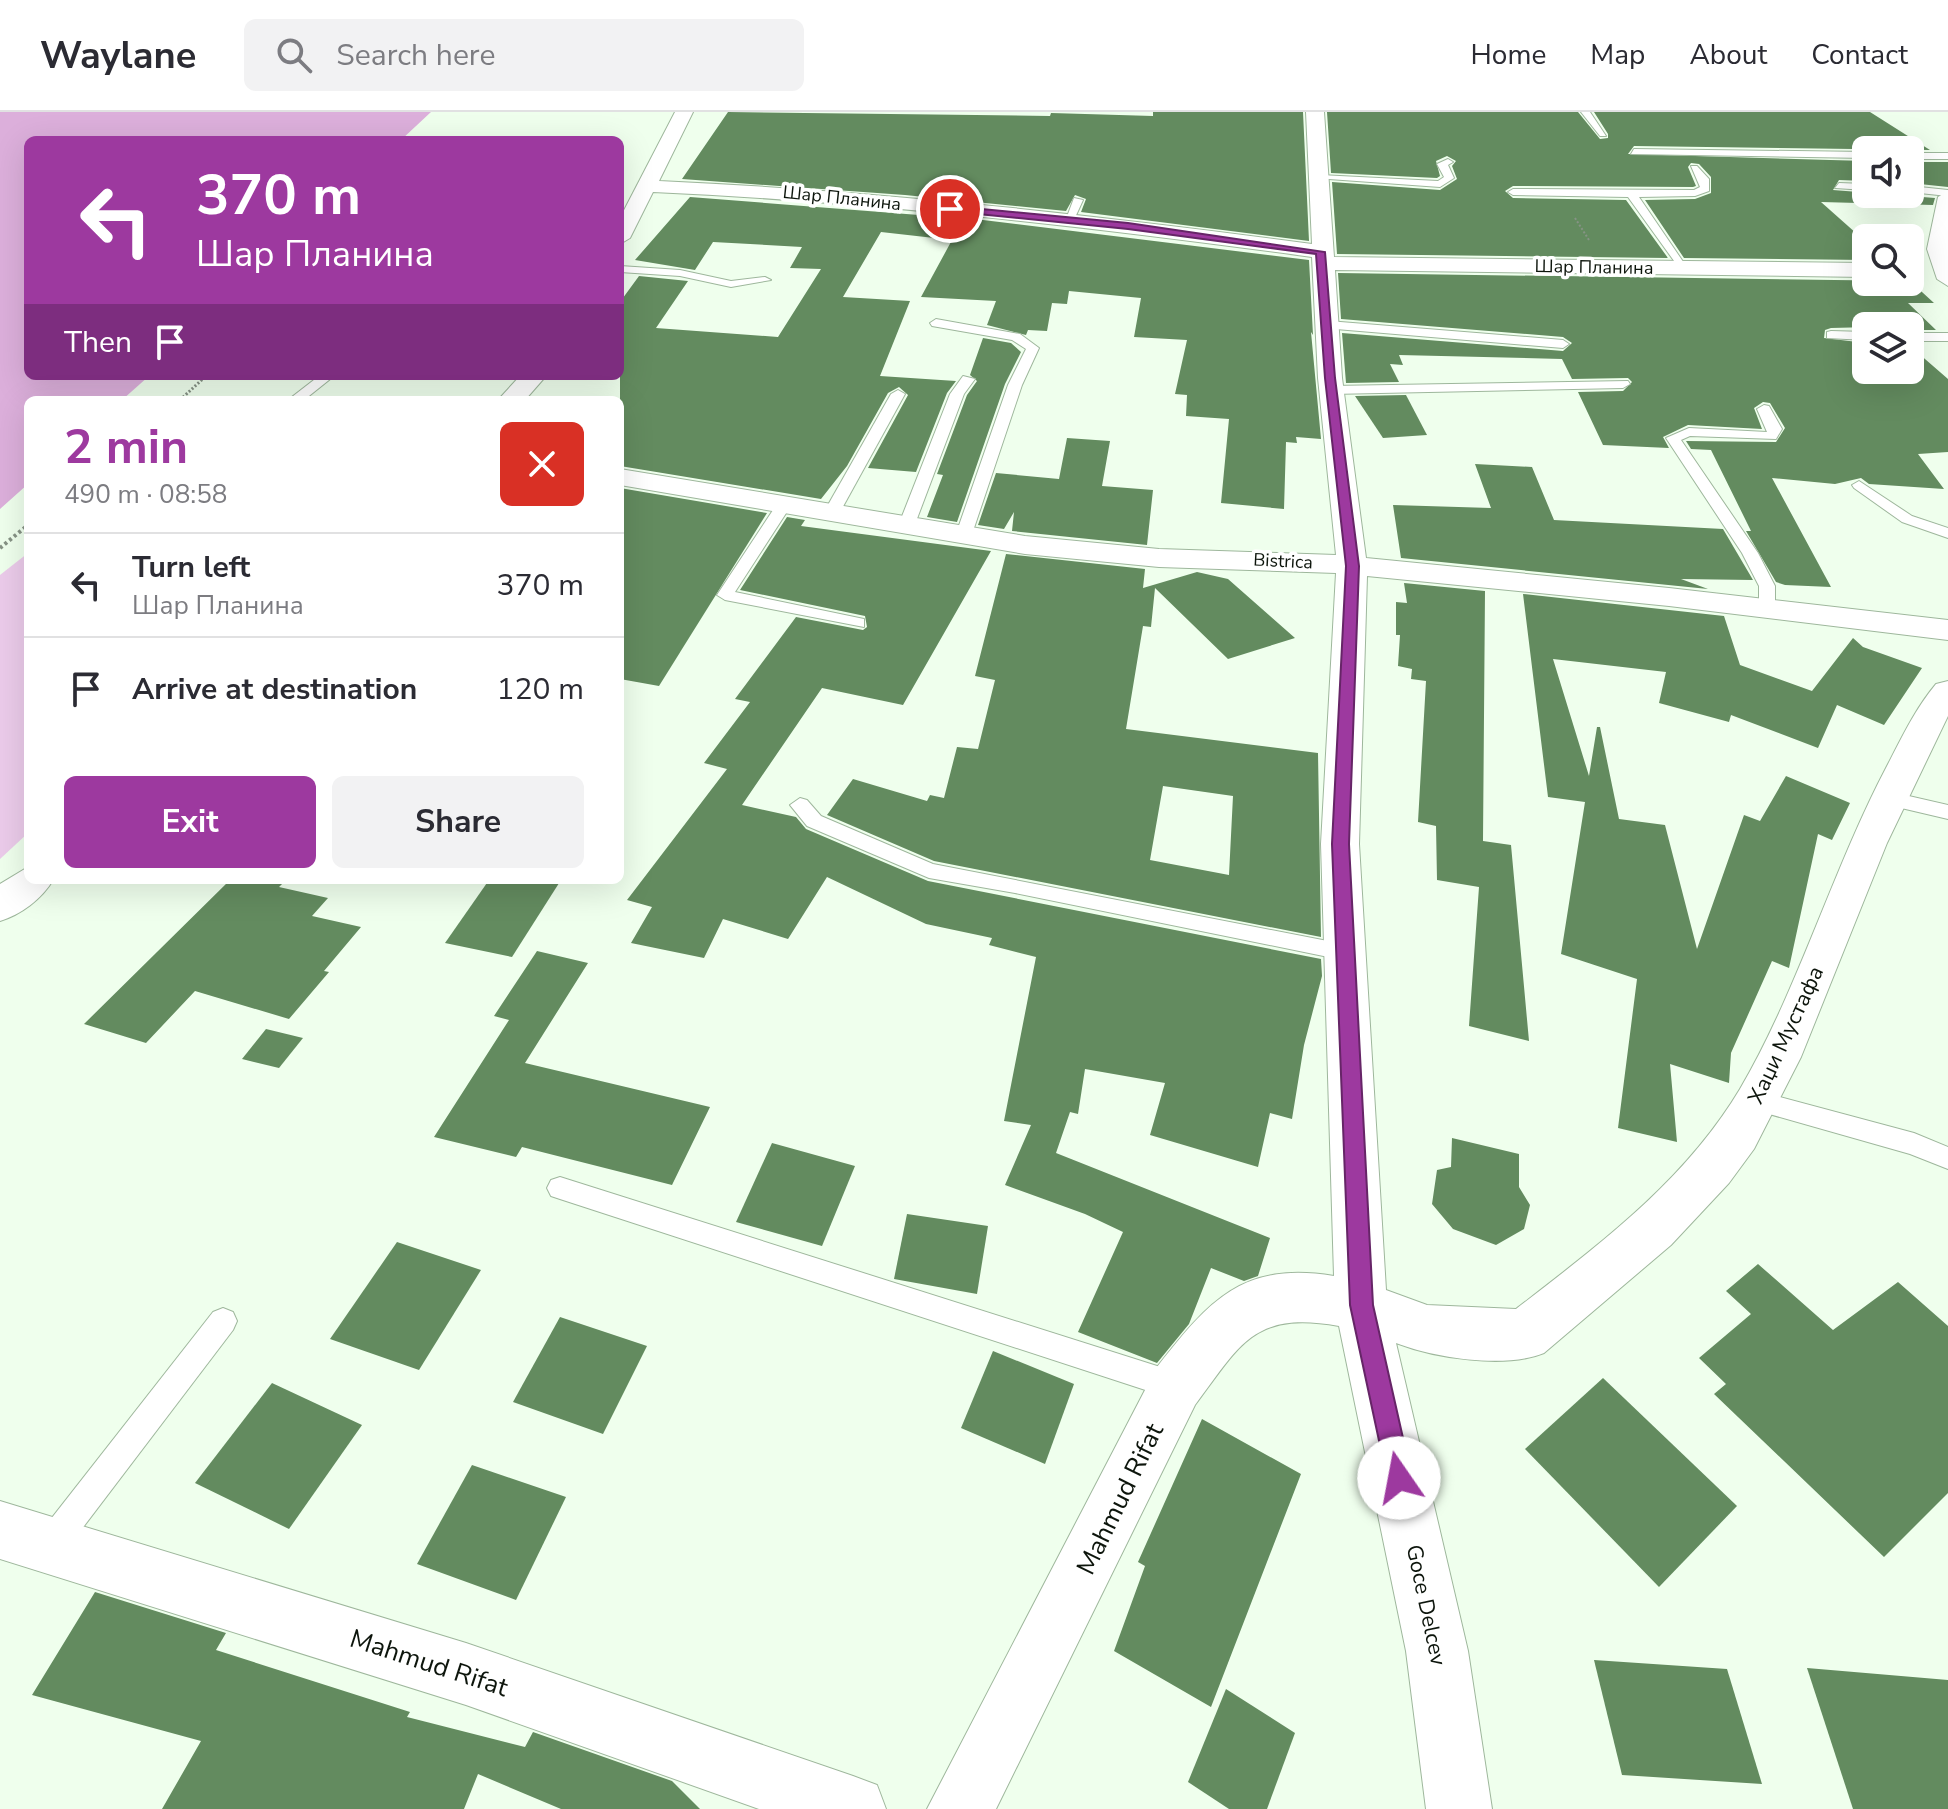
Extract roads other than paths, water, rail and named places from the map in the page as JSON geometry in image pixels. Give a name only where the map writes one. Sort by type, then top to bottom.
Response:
[{"type":"street","points":[[624,231],[684,112]]},
{"type":"street","name":"Goce Delcev","points":[[1315,112],[1331,390],[1352,566],[1340,844],[1361,1305],[1437,1651],[1459,1809]]},
{"type":"street","name":"Шар Планина","points":[[649,186],[800,193],[1069,220],[1322,257],[1682,269],[1852,270]]},
{"type":"street","points":[[1938,271],[1948,195]]},
{"type":"street","points":[[515,396],[530,380]]},
{"type":"street","name":"Bistrica","points":[[624,478],[1025,545],[1159,558],[1293,560],[1948,630]]},
{"type":"street","name":"Хаџи Мустафа","points":[[1361,1305],[1427,1330],[1525,1335],[1626,1252],[1712,1170],[1757,1101],[1835,928],[1887,798],[1948,692]]},
{"type":"street","points":[[0,906],[28,884]]},
{"type":"street","name":"Mahmud Rifat","points":[[960,1809],[1101,1539],[1176,1386],[1221,1327],[1262,1301],[1308,1296],[1361,1305]]},
{"type":"street","name":"Mahmud Rifat","points":[[25,1538],[466,1674],[853,1809]]},
{"type":"lane","points":[[1585,112],[1603,134]]},
{"type":"lane","points":[[1634,152],[1852,155]]},
{"type":"lane","points":[[1924,156],[1948,156]]},
{"type":"lane","points":[[1320,178],[1440,184],[1449,178],[1442,164],[1448,162]]},
{"type":"lane","points":[[1513,192],[1695,193],[1705,189],[1705,181],[1694,168]]},
{"type":"lane","points":[[1839,186],[1852,186]]},
{"type":"lane","points":[[1924,191],[1948,195]]},
{"type":"lane","points":[[1631,194],[1659,230],[1682,269]]},
{"type":"lane","points":[[1069,220],[1078,200]]},
{"type":"lane","points":[[624,269],[680,273],[731,284],[765,280]]},
{"type":"lane","points":[[936,323],[1016,337],[1033,348],[1015,385],[964,534]]},
{"type":"lane","points":[[1328,325],[1563,344]]},
{"type":"lane","points":[[1831,335],[1852,336]]},
{"type":"lane","points":[[1924,337],[1948,337]]},
{"type":"lane","points":[[907,524],[957,394],[968,379]]},
{"type":"lane","points":[[300,396],[322,380]]},
{"type":"lane","points":[[1331,390],[1623,384]]},
{"type":"lane","points":[[832,512],[898,394]]},
{"type":"lane","points":[[1764,409],[1775,429],[1771,436],[1689,432],[1677,433],[1673,438],[1750,553],[1767,586],[1767,609]]},
{"type":"lane","points":[[1859,485],[1907,519],[1948,533]]},
{"type":"lane","points":[[784,504],[725,595],[858,623]]},
{"type":"lane","points":[[1887,798],[1948,812]]},
{"type":"lane","points":[[800,805],[814,821],[885,849],[929,871],[1030,887],[1343,952]]},
{"type":"lane","points":[[1757,1101],[1914,1144],[1948,1158]]},
{"type":"lane","points":[[560,1188],[1176,1386]]},
{"type":"lane","points":[[25,1538],[223,1321]]}]
